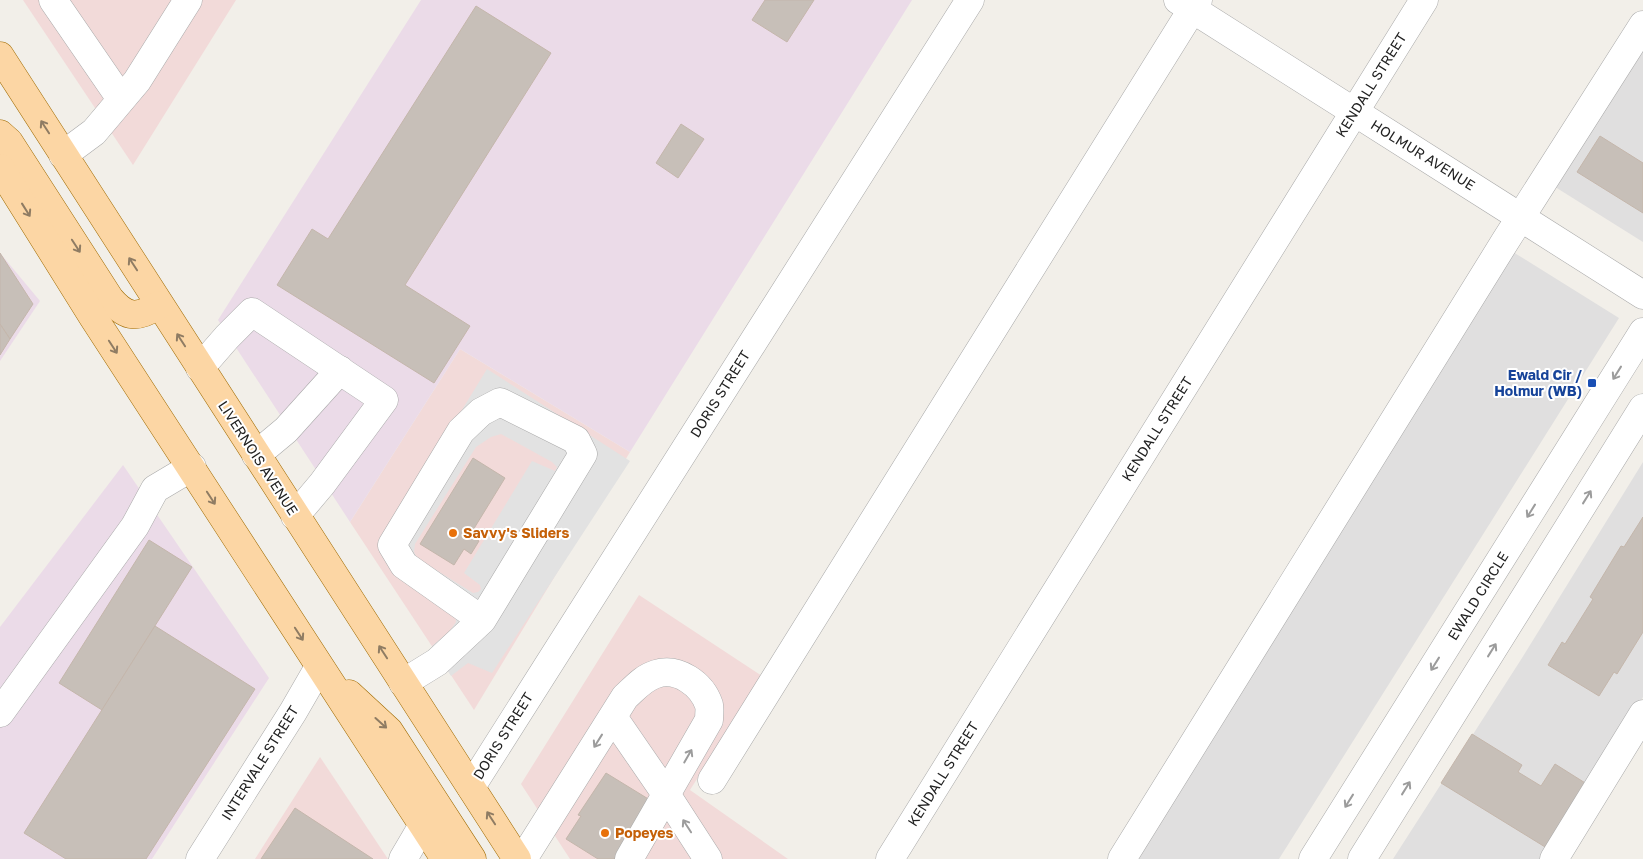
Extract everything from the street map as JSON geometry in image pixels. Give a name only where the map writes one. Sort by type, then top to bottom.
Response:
[{"type":"main road","name":"LIVERNOIS AVENUE","points":[[0,56],[518,859]]},
{"type":"main road","points":[[0,134],[9,142],[117,307],[138,315],[159,305]]},
{"type":"main road","points":[[0,168],[93,317],[445,859]]},
{"type":"main road","points":[[319,667],[389,731],[472,859]]},
{"type":"street","points":[[52,0],[121,99]]},
{"type":"street","points":[[63,155],[94,132],[136,81],[188,0]]},
{"type":"street","name":"DORIS STREET","points":[[471,787],[970,0]]},
{"type":"street","name":"KENDALL STREET","points":[[890,859],[1424,0]]},
{"type":"street","points":[[712,780],[1190,3]]},
{"type":"street","name":"HOLMUR AVENUE","points":[[1190,3],[1354,111],[1643,295]]},
{"type":"street","points":[[1122,859],[1521,217],[1643,26]]},
{"type":"street","points":[[200,368],[252,312],[384,400],[322,484],[295,516]]},
{"type":"street","name":"EWALD CIRCLE","points":[[1313,859],[1643,332]]},
{"type":"street","points":[[256,455],[286,430],[340,370]]},
{"type":"street","points":[[403,682],[437,662],[482,620],[583,454],[576,440],[500,402],[482,412],[460,431],[392,545],[404,565],[482,620]]},
{"type":"street","points":[[1362,859],[1643,408]]},
{"type":"street","points":[[0,712],[135,526],[154,489],[192,467]]},
{"type":"street","name":"INTERVALE STREET","points":[[200,859],[293,712],[319,667]]},
{"type":"street","points":[[523,859],[625,698],[640,682],[657,674],[671,673],[688,678],[701,688],[710,706],[709,720],[629,859]]},
{"type":"street","points":[[1554,859],[1643,714]]},
{"type":"street","points":[[613,717],[708,859]]},
{"type":"street","points":[[403,859],[423,825]]},
{"type":"shaded area","points":[[23,0],[236,0],[133,165]]},
{"type":"shaded area","points":[[421,0],[912,0],[630,452],[460,349],[350,522],[218,320]]},
{"type":"shaded area","points":[[1643,40],[1643,242],[1552,185]]},
{"type":"shaded area","points":[[1513,252],[1619,318],[1279,859],[1132,859]]},
{"type":"shaded area","points":[[0,253],[40,301],[0,361]]},
{"type":"shaded area","points":[[460,349],[630,452],[474,710],[350,522]]},
{"type":"shaded area","points":[[487,369],[630,461],[492,673],[468,663],[451,676],[432,646],[449,632],[456,622],[455,614],[380,544]],"holes":[[[501,434],[552,462],[557,467],[555,471],[532,461],[464,573],[480,585],[481,589],[478,592],[473,593],[417,558],[414,552],[415,544],[476,447],[491,437]]]},
{"type":"shaded area","points":[[1643,462],[1643,697],[1544,859],[1393,859],[1522,658]]},
{"type":"shaded area","points":[[123,465],[269,678],[152,859],[0,859],[0,627]]},
{"type":"shaded area","points":[[639,595],[762,676],[690,790],[788,859],[570,859],[521,784]]},
{"type":"shaded area","points":[[320,757],[388,859],[255,859]]},
{"type":"building","points":[[765,0],[814,0],[787,42],[752,20]]},
{"type":"building","points":[[476,6],[551,53],[405,285],[470,326],[434,383],[277,285],[312,229],[328,239]]},
{"type":"building","points":[[681,124],[704,139],[678,178],[656,163]]},
{"type":"building","points":[[1600,136],[1643,163],[1643,213],[1577,172]]},
{"type":"building","points":[[0,253],[33,304],[10,339],[0,324]]},
{"type":"building","points":[[0,324],[10,339],[0,355]]},
{"type":"building","points":[[473,458],[505,478],[470,535],[479,541],[471,554],[464,549],[454,565],[420,544]]},
{"type":"building","points":[[1643,517],[1643,632],[1617,674],[1614,672],[1599,696],[1548,665],[1562,642],[1565,644],[1593,599],[1590,597],[1621,546],[1624,547]]},
{"type":"building","points":[[149,540],[192,567],[102,710],[59,683]]},
{"type":"building","points":[[155,626],[255,689],[146,859],[66,859],[24,833]]},
{"type":"building","points":[[1472,734],[1522,765],[1518,772],[1541,786],[1555,764],[1590,786],[1550,850],[1441,783]]},
{"type":"building","points":[[606,773],[650,800],[615,859],[598,859],[566,839],[581,816],[578,815]]},
{"type":"building","points":[[295,808],[373,859],[261,859]]},
{"type":"place","name":"Ewald Cir / Holmur (WB)","points":[[1592,383]]},
{"type":"place","name":"Savvy's Sliders","points":[[453,533]]},
{"type":"place","name":"Popeyes","points":[[605,833]]}]
